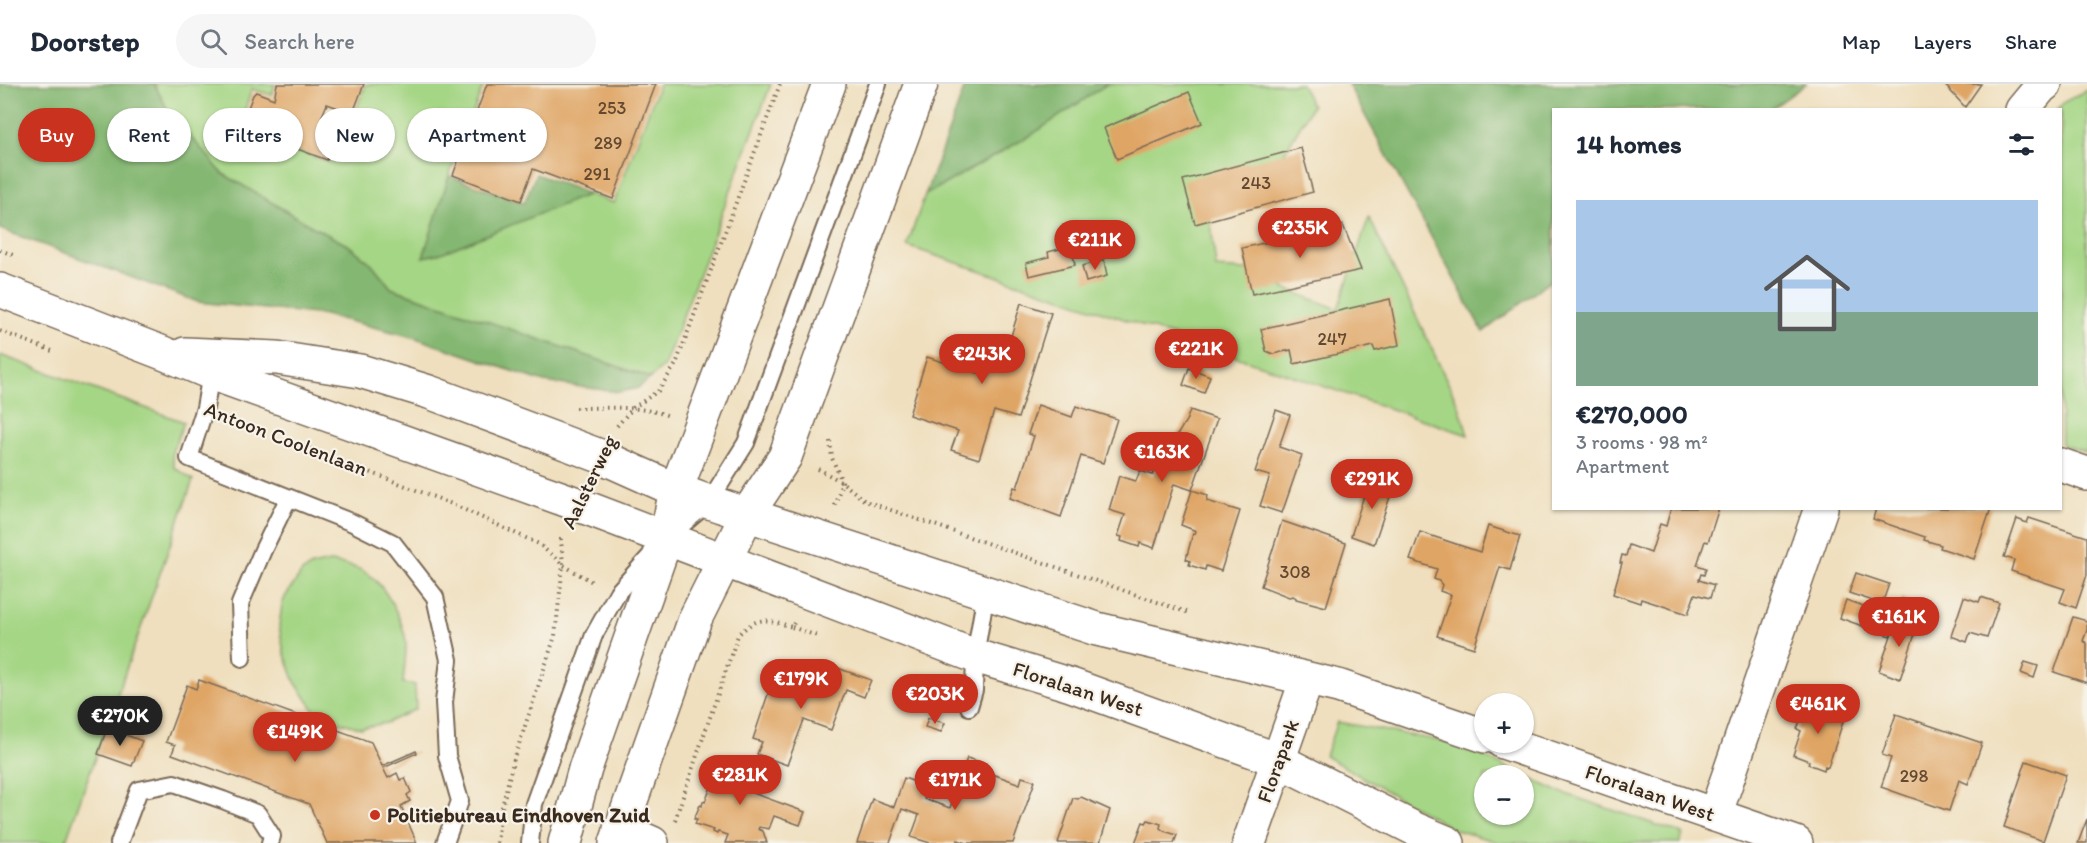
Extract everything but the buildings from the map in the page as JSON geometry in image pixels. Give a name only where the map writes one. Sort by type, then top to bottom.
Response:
[{"type":"main road","points":[[565,843],[585,769],[666,538],[676,490],[829,84]]},
{"type":"main road","points":[[663,832],[618,836],[687,639],[723,560],[748,513],[785,457],[921,84]]},
{"type":"main road","points":[[2024,108],[2045,84]]},
{"type":"main road","name":"Antoon Coolenlaan","points":[[0,290],[211,373],[666,538]]},
{"type":"main road","name":"Antoon Coolenlaan","points":[[163,353],[277,358],[360,371],[429,392],[600,456],[676,490]]},
{"type":"main road","points":[[2062,465],[2087,474]]},
{"type":"main road","points":[[676,490],[1097,629],[1338,686],[1474,732]]},
{"type":"main road","points":[[1715,815],[1820,510]]},
{"type":"main road","name":"Floralaan West","points":[[666,538],[975,656],[1071,684],[1278,760],[1417,830],[1448,843]]},
{"type":"main road","name":"Florapark","points":[[1249,843],[1308,679]]},
{"type":"main road","name":"Floralaan West","points":[[1534,753],[1796,843]]},
{"type":"lane","points":[[530,843],[534,804],[594,636],[618,592],[666,538],[709,501],[746,443],[878,84]]},
{"type":"lane","points":[[211,373],[205,408],[189,458],[353,523],[393,543],[435,597],[449,660],[444,702],[447,756],[460,801],[445,843]]},
{"type":"lane","points":[[242,658],[240,604],[288,499]]},
{"type":"lane","points":[[969,707],[974,690],[975,656],[986,592]]},
{"type":"lane","points":[[118,843],[140,790],[174,783],[258,814],[272,836],[270,843]]},
{"type":"path","name":"Aalsterweg","points":[[600,456],[610,434],[633,408],[658,391],[676,364],[780,84]]},
{"type":"path","points":[[0,331],[65,355]]},
{"type":"path","name":"Antoon Coolenlaan","points":[[291,441],[452,504],[539,544],[564,566]]},
{"type":"path","points":[[823,538],[842,482],[865,501],[1199,616]]},
{"type":"path","name":"Aalsterweg","points":[[497,843],[501,811],[513,762],[555,636],[564,566],[561,539],[577,505]]},
{"type":"path","points":[[663,832],[738,635],[750,624],[768,620],[792,627],[805,591]]},
{"type":"green space","points":[[0,84],[154,84],[167,108],[107,108],[107,162],[191,162],[191,137],[203,151],[203,162],[213,162],[223,174],[349,246],[372,264],[391,288],[651,378],[638,388],[619,392],[544,382],[413,337],[325,315],[198,302],[0,229]]},
{"type":"green space","points":[[154,84],[275,84],[272,95],[252,89],[245,108],[203,108],[203,151],[191,137],[191,108],[167,108]]},
{"type":"green space","points":[[366,84],[484,84],[475,108],[407,108],[407,162],[454,162],[424,257],[441,253],[589,194],[614,203],[659,84],[771,84],[664,366],[651,378],[391,288],[372,264],[349,246],[223,174],[213,162],[303,162],[303,153],[315,157],[315,162],[395,162],[395,108],[357,108]]},
{"type":"green space","points":[[966,84],[1107,84],[1031,135],[925,195]]},
{"type":"green space","points":[[1107,84],[1301,84],[1312,106],[1277,165],[1206,180],[1216,268],[1290,273],[1283,288],[1338,309],[1369,217],[1459,406],[1468,435],[907,246],[925,195],[1031,135]]},
{"type":"green space","points":[[1348,84],[1806,84],[1772,108],[1552,108],[1552,280],[1483,332]]},
{"type":"green space","points":[[2087,90],[2087,453],[2062,444],[2062,108],[2059,108],[2064,102]]},
{"type":"green space","points":[[536,174],[589,194],[441,253],[423,257],[449,176],[524,203]]},
{"type":"green space","points":[[0,355],[184,422],[172,452],[174,467],[193,480],[65,843],[0,843]]},
{"type":"green space","points":[[330,562],[352,566],[375,580],[393,605],[402,625],[406,645],[403,683],[415,685],[416,709],[386,723],[361,728],[331,720],[316,713],[295,682],[284,652],[279,626],[285,597],[302,572],[312,566]]},
{"type":"green space","points":[[1337,722],[1458,744],[1501,765],[1474,765],[1474,825],[1534,825],[1534,781],[1557,791],[1683,834],[1680,843],[1500,843],[1453,829],[1325,756]]},
{"type":"place","name":"Politiebureau Eindhoven Zuid","points":[[375,815]]}]
